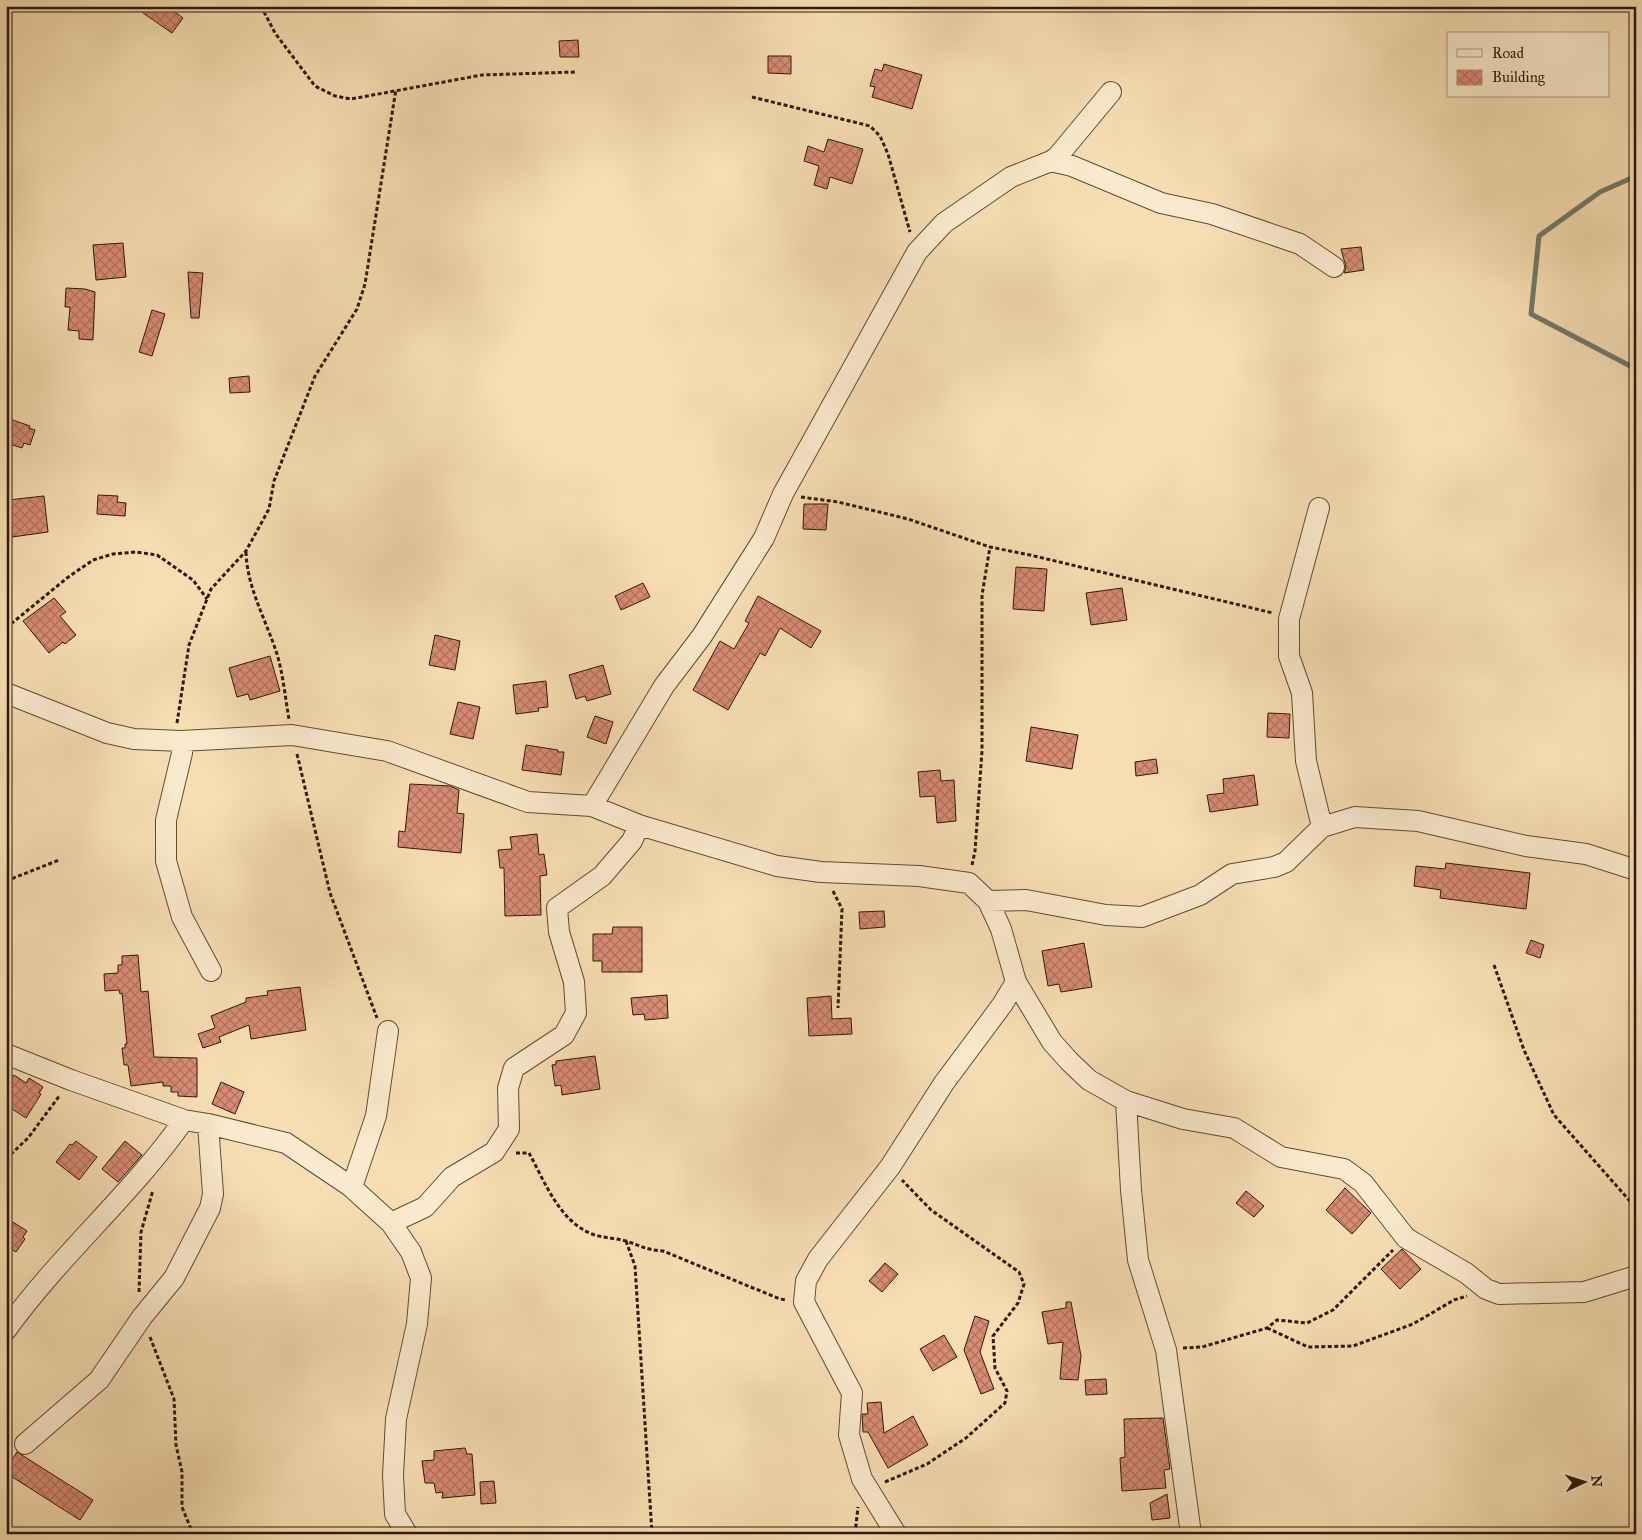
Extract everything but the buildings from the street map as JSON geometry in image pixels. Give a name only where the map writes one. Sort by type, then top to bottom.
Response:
[{"type":"street","points":[[592,806],[664,686],[702,636],[764,538],[783,494],[917,252],[944,223],[1011,177],[1057,157],[1111,92]]},
{"type":"street","points":[[1051,161],[1072,166],[1161,203],[1212,214],[1300,244],[1334,267]]},
{"type":"street","points":[[1319,508],[1289,619],[1289,656],[1302,693],[1306,761],[1322,827]]},
{"type":"street","points":[[6,693],[108,733],[134,739],[179,741],[292,735],[387,750],[528,802],[592,806],[638,825],[778,866],[820,872],[919,876],[969,883],[988,901],[1001,929],[1016,982],[1052,1042],[1089,1080],[1126,1101],[1183,1119],[1234,1128],[1281,1157],[1344,1169],[1363,1183],[1406,1238],[1466,1273],[1486,1289],[1499,1294],[1584,1292],[1636,1276]]},
{"type":"street","points":[[179,741],[182,753],[166,820],[166,861],[182,917],[211,971]]},
{"type":"street","points":[[988,901],[1026,900],[1106,916],[1142,917],[1200,896],[1232,874],[1274,867],[1286,862],[1322,827],[1356,817],[1418,820],[1526,846],[1586,854],[1636,870]]},
{"type":"street","points":[[391,1223],[425,1207],[452,1177],[494,1152],[510,1129],[508,1088],[514,1068],[564,1034],[576,1012],[574,982],[559,932],[557,908],[602,876],[632,841],[638,825]]},
{"type":"street","points":[[896,1534],[862,1479],[850,1436],[852,1393],[804,1302],[806,1281],[818,1259],[890,1168],[944,1083],[1002,1005],[1016,982]]},
{"type":"street","points":[[350,1186],[354,1181],[376,1116],[388,1031]]},
{"type":"street","points":[[6,1054],[71,1080],[184,1120],[286,1143],[350,1186],[391,1223],[411,1252],[421,1278],[417,1324],[396,1419],[393,1475],[395,1514],[406,1534]]},
{"type":"street","points":[[1126,1101],[1131,1190],[1138,1260],[1166,1350],[1191,1534]]},
{"type":"street","points":[[6,1330],[29,1299],[163,1149],[184,1120]]},
{"type":"street","points":[[25,1444],[99,1380],[142,1317],[174,1278],[210,1208],[212,1194],[208,1124]]},
{"type":"path","points":[[261,6],[275,33],[315,86],[335,96],[351,99],[482,75],[576,72]]},
{"type":"path","points":[[179,741],[178,709],[189,645],[211,589],[246,551],[269,509],[274,481],[315,376],[357,309],[365,284],[396,90]]},
{"type":"path","points":[[752,97],[870,126],[880,136],[888,154],[917,252]]},
{"type":"path","points":[[783,494],[838,502],[908,519],[990,547],[1266,611],[1289,619]]},
{"type":"path","points":[[969,883],[975,852],[982,751],[982,595],[990,547]]},
{"type":"path","points":[[246,551],[246,564],[253,590],[276,652],[292,735],[330,893],[379,1022],[388,1031]]},
{"type":"path","points":[[6,628],[67,578],[93,560],[113,554],[136,552],[157,555],[192,580],[207,599]]},
{"type":"path","points":[[6,880],[59,860]]},
{"type":"path","points":[[820,872],[829,884],[842,909],[838,1008]]},
{"type":"path","points":[[1494,965],[1524,1050],[1554,1115],[1636,1208]]},
{"type":"path","points":[[6,1160],[28,1138],[71,1080]]},
{"type":"path","points":[[494,1152],[528,1153],[560,1208],[576,1225],[592,1234],[626,1241],[648,1250],[663,1251],[780,1299],[804,1302]]},
{"type":"path","points":[[869,1490],[928,1464],[966,1438],[1005,1403],[1007,1391],[995,1368],[992,1336],[1018,1303],[1024,1284],[1019,1272],[931,1210],[890,1168]]},
{"type":"path","points":[[154,1185],[142,1232],[139,1288],[142,1317],[174,1400],[176,1445],[182,1472],[182,1507],[193,1534]]},
{"type":"path","points":[[1166,1350],[1202,1347],[1267,1328],[1277,1320],[1307,1323],[1333,1310],[1406,1238]]},
{"type":"path","points":[[626,1241],[635,1266],[652,1534]]},
{"type":"path","points":[[1267,1328],[1308,1347],[1353,1346],[1413,1324],[1454,1300],[1486,1289]]},
{"type":"waterway","points":[[1636,176],[1600,192],[1539,236],[1531,314],[1636,369]]}]
